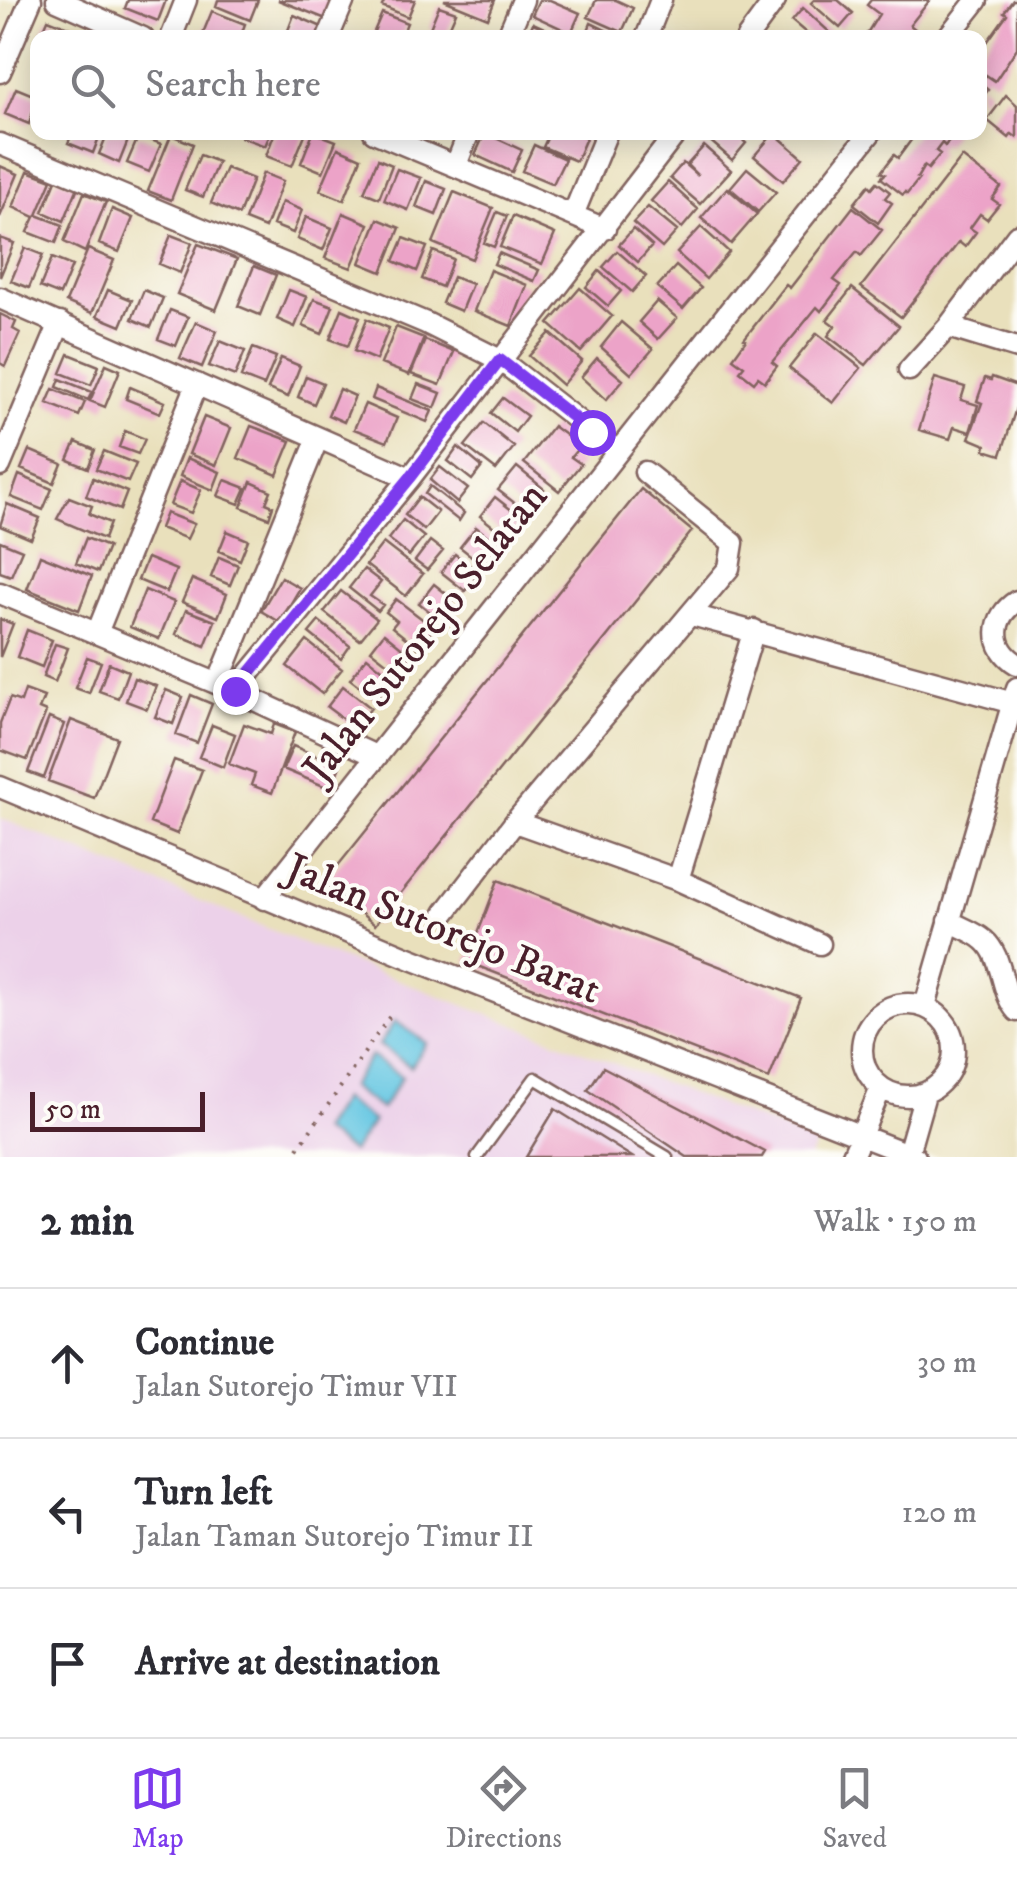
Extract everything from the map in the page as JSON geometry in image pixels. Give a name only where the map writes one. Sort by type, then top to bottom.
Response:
[{"type":"street","points":[[0,72],[32,0]]},
{"type":"street","points":[[57,0],[124,30]]},
{"type":"street","points":[[173,30],[186,0]]},
{"type":"street","points":[[331,30],[344,0]]},
{"type":"street","points":[[511,30],[522,0]]},
{"type":"street","points":[[649,30],[661,0]]},
{"type":"street","points":[[754,30],[775,0]]},
{"type":"street","points":[[953,30],[977,0]]},
{"type":"street","points":[[394,140],[606,229]]},
{"type":"street","points":[[456,164],[466,140]]},
{"type":"street","points":[[573,215],[604,140]]},
{"type":"street","points":[[227,687],[410,478],[671,140]]},
{"type":"street","name":"Jalan Sutorejo Selatan","points":[[264,899],[865,140]]},
{"type":"street","points":[[0,144],[426,323],[500,360],[617,451]]},
{"type":"street","points":[[909,370],[948,328],[1017,235]]},
{"type":"street","points":[[0,298],[410,478]]},
{"type":"street","points":[[0,466],[60,323]]},
{"type":"street","points":[[948,328],[1017,348]]},
{"type":"street","points":[[96,633],[197,384]]},
{"type":"street","points":[[227,687],[318,438]]},
{"type":"street","points":[[445,914],[515,822],[729,568],[733,544],[645,472]]},
{"type":"street","points":[[0,593],[227,687],[376,756]]},
{"type":"street","points":[[1017,601],[1004,611],[996,632],[1004,654],[1017,664]]},
{"type":"street","points":[[692,614],[1015,695],[925,1006]]},
{"type":"street","points":[[678,880],[754,630]]},
{"type":"street","name":"Jalan Sutorejo Barat","points":[[0,787],[264,899],[910,1156]]},
{"type":"street","points":[[515,822],[678,880],[820,944]]},
{"type":"street","points":[[949,921],[984,939],[991,948],[1007,999],[1017,1012]]},
{"type":"street","points":[[896,1005],[925,1006],[938,1014],[954,1042],[949,1073],[939,1086],[910,1097],[881,1088],[864,1064],[864,1035],[882,1012],[896,1005]]},
{"type":"street","points":[[852,1157],[881,1088]]},
{"type":"street","points":[[910,1156],[925,1094]]},
{"type":"lane","points":[[477,1157],[535,1078],[667,1157]]},
{"type":"path","points":[[292,1157],[392,1013]]},
{"type":"shaded area","points":[[0,818],[300,942],[817,1142],[810,1157],[0,1157]]},
{"type":"water","points":[[395,1021],[427,1043],[411,1067],[379,1045]]},
{"type":"water","points":[[371,1056],[402,1077],[381,1109],[350,1087]]},
{"type":"water","points":[[342,1099],[373,1121],[352,1152],[321,1131]]},
{"type":"building","points":[[128,0],[166,0],[158,21],[125,8]]},
{"type":"building","points":[[218,0],[258,0],[250,20],[216,6]]},
{"type":"building","points":[[278,0],[325,0],[332,3],[326,19]]},
{"type":"building","points":[[385,0],[415,0],[408,17],[382,6]]},
{"type":"building","points":[[444,0],[495,0],[488,18]]},
{"type":"building","points":[[539,0],[550,0],[580,13],[572,30],[532,15]]},
{"type":"building","points":[[596,0],[616,0],[633,8],[623,30],[588,17]]},
{"type":"building","points":[[838,0],[853,13],[840,28],[811,3]]},
{"type":"building","points":[[871,0],[930,0],[910,25],[914,30],[869,30],[879,14],[867,5]]},
{"type":"building","points":[[1017,0],[1017,48],[995,81],[987,76],[987,42],[1007,14],[1004,12]]},
{"type":"building","points":[[439,6],[456,12],[448,30],[430,28]]},
{"type":"building","points":[[803,8],[827,30],[803,30],[792,21]]},
{"type":"building","points":[[212,11],[245,24],[243,30],[204,30]]},
{"type":"building","points":[[382,13],[407,23],[404,30],[375,30]]},
{"type":"building","points":[[294,15],[322,27],[321,30],[288,30]]},
{"type":"building","points":[[48,19],[73,29],[73,30],[43,30]]},
{"type":"building","points":[[533,23],[548,30],[530,30]]},
{"type":"building","points":[[16,88],[30,94],[29,124],[5,114]]},
{"type":"building","points":[[1006,95],[1017,105],[1017,138],[1012,134],[1009,138],[987,120]]},
{"type":"building","points":[[69,140],[98,140],[93,153],[68,143]]},
{"type":"building","points":[[105,140],[128,140],[119,163],[99,154]]},
{"type":"building","points":[[137,140],[161,144],[149,172],[127,163]]},
{"type":"building","points":[[169,140],[193,144],[171,200],[148,191]]},
{"type":"building","points":[[272,140],[303,140],[292,166],[266,156]]},
{"type":"building","points":[[310,140],[336,141],[323,172],[301,163]]},
{"type":"building","points":[[482,140],[500,140],[522,150],[512,172],[475,155]]},
{"type":"building","points":[[546,140],[585,140],[576,161],[543,147]]},
{"type":"building","points":[[709,140],[743,140],[746,143],[732,160]]},
{"type":"building","points":[[768,140],[782,140],[803,158],[783,181],[754,156]]},
{"type":"building","points":[[911,140],[949,140],[945,146],[942,143],[936,151],[940,154],[928,169],[924,166],[919,179],[903,195],[881,178],[894,155],[898,158]]},
{"type":"building","points":[[534,145],[565,159],[553,184],[522,171]]},
{"type":"building","points":[[704,146],[731,170],[700,204],[670,178],[683,163],[698,176],[687,165]]},
{"type":"building","points":[[338,148],[361,158],[344,200],[320,190]]},
{"type":"building","points":[[200,155],[218,162],[203,197],[185,190]]},
{"type":"building","points":[[962,157],[1001,187],[992,199],[999,204],[987,219],[980,214],[970,228],[976,232],[965,247],[959,242],[901,317],[861,287]]},
{"type":"building","points":[[378,159],[392,165],[379,198],[364,192]]},
{"type":"building","points":[[0,166],[18,174],[0,217]]},
{"type":"building","points":[[226,168],[253,179],[239,215],[211,203]]},
{"type":"building","points":[[747,168],[776,192],[758,212],[730,188]]},
{"type":"building","points":[[397,169],[421,178],[408,210],[384,200]]},
{"type":"building","points":[[28,171],[52,180],[37,215],[63,225],[56,243],[28,232],[35,217],[13,207]]},
{"type":"building","points":[[263,173],[283,181],[265,228],[245,220]]},
{"type":"building","points":[[57,178],[78,187],[64,221],[43,212]]},
{"type":"building","points":[[426,181],[446,189],[436,215],[416,207]]},
{"type":"building","points":[[668,182],[698,209],[682,228],[651,201]]},
{"type":"building","points":[[877,182],[890,192],[885,198],[892,203],[878,223],[854,204],[869,185],[872,188]]},
{"type":"building","points":[[727,188],[757,214],[731,244],[701,218]]},
{"type":"building","points":[[454,192],[493,208],[472,259],[433,243]]},
{"type":"building","points":[[84,193],[106,202],[85,252],[64,242]]},
{"type":"building","points":[[282,202],[302,210],[293,233],[273,225]]},
{"type":"building","points":[[648,207],[677,231],[662,248],[633,223]]},
{"type":"building","points":[[853,207],[882,230],[834,280],[841,285],[821,311],[817,307],[772,362],[777,366],[765,382],[758,377],[754,382],[740,371],[744,366],[733,358],[786,285],[790,288]]},
{"type":"building","points":[[112,209],[133,218],[119,252],[99,244]]},
{"type":"building","points":[[497,212],[507,216],[494,247],[484,243]]},
{"type":"building","points":[[343,213],[369,224],[351,268],[325,258]]},
{"type":"building","points":[[513,216],[555,234],[542,264],[500,247]]},
{"type":"building","points":[[306,217],[332,228],[323,250],[297,239]]},
{"type":"building","points":[[378,219],[400,228],[382,272],[360,263]]},
{"type":"building","points":[[701,227],[729,252],[706,279],[677,253]]},
{"type":"building","points":[[633,229],[652,246],[638,262],[619,245]]},
{"type":"building","points":[[171,235],[192,243],[180,273],[159,264]]},
{"type":"building","points":[[0,238],[14,243],[0,277]]},
{"type":"building","points":[[404,238],[427,247],[417,271],[394,261]]},
{"type":"building","points":[[198,244],[237,259],[216,310],[177,294]]},
{"type":"building","points":[[25,248],[43,255],[29,288],[11,281]]},
{"type":"building","points":[[88,249],[114,260],[92,313],[66,302]]},
{"type":"building","points":[[433,251],[453,259],[442,287],[422,279]]},
{"type":"building","points":[[617,251],[646,276],[632,292],[603,267]]},
{"type":"building","points":[[499,253],[539,270],[534,281],[494,264]]},
{"type":"building","points":[[52,258],[72,266],[60,295],[40,287]]},
{"type":"building","points":[[254,266],[276,275],[260,315],[238,306]]},
{"type":"building","points":[[676,266],[701,288],[683,309],[657,287]]},
{"type":"building","points":[[490,270],[527,285],[511,326],[474,311]]},
{"type":"building","points":[[599,271],[621,291],[608,306],[586,287]]},
{"type":"building","points":[[453,277],[472,284],[461,311],[442,303]]},
{"type":"building","points":[[580,288],[612,316],[581,352],[549,324]]},
{"type":"building","points":[[852,288],[899,326],[866,365],[828,336],[835,326],[827,320]]},
{"type":"building","points":[[108,290],[132,300],[121,326],[97,316]]},
{"type":"building","points":[[144,290],[163,298],[151,327],[132,319]]},
{"type":"building","points":[[289,290],[307,297],[295,327],[277,319]]},
{"type":"building","points":[[314,299],[333,306],[322,334],[303,326]]},
{"type":"building","points":[[657,301],[677,318],[658,339],[639,322]]},
{"type":"building","points":[[342,309],[360,317],[348,346],[330,339]]},
{"type":"building","points":[[170,310],[188,317],[176,346],[158,339]]},
{"type":"building","points":[[0,314],[16,322],[13,329],[20,333],[5,366],[0,363]]},
{"type":"building","points":[[367,319],[389,328],[376,360],[354,351]]},
{"type":"building","points":[[196,322],[217,331],[202,367],[180,358]]},
{"type":"building","points":[[621,322],[653,349],[631,374],[601,347]]},
{"type":"building","points":[[396,327],[424,338],[409,375],[381,364]]},
{"type":"building","points":[[550,333],[582,361],[562,385],[529,356]]},
{"type":"building","points":[[817,333],[861,368],[833,403],[789,368]]},
{"type":"building","points":[[425,340],[454,352],[440,385],[411,374]]},
{"type":"building","points":[[220,341],[245,351],[235,376],[209,366]]},
{"type":"building","points":[[253,348],[276,357],[264,386],[241,377]]},
{"type":"building","points":[[69,354],[99,366],[91,385],[61,373]]},
{"type":"building","points":[[281,358],[300,366],[288,397],[268,389]]},
{"type":"building","points":[[597,358],[623,380],[606,400],[581,377]]},
{"type":"building","points":[[106,364],[120,370],[105,407],[90,401]]},
{"type":"building","points":[[306,376],[323,383],[314,404],[298,397]]},
{"type":"building","points":[[935,378],[965,387],[961,400],[978,405],[970,432],[954,427],[950,439],[919,430]]},
{"type":"building","points":[[985,378],[1017,386],[1017,405],[1001,455],[985,450],[986,445],[969,438],[982,403],[977,401]]},
{"type":"building","points":[[60,379],[92,392],[88,400],[57,387]]},
{"type":"building","points":[[418,384],[441,393],[435,408],[412,399]]},
{"type":"building","points":[[130,387],[165,402],[160,413],[126,399]]},
{"type":"building","points":[[376,388],[432,411],[427,422],[372,399]]},
{"type":"building","points":[[53,389],[85,402],[79,416],[47,403]]},
{"type":"building","points":[[339,389],[355,396],[344,422],[328,415]]},
{"type":"building","points":[[503,398],[527,416],[515,432],[491,413]]},
{"type":"building","points":[[365,404],[397,418],[387,442],[354,429]]},
{"type":"building","points":[[204,417],[231,428],[216,465],[189,454]]},
{"type":"building","points":[[484,423],[514,447],[496,470],[465,446]]},
{"type":"building","points":[[251,426],[291,441],[277,475],[238,458]]},
{"type":"building","points":[[553,426],[580,446],[571,457],[581,464],[559,491],[524,463]]},
{"type":"building","points":[[125,431],[145,439],[138,454],[119,447]]},
{"type":"building","points":[[76,442],[95,450],[88,468],[68,460]]},
{"type":"building","points":[[458,447],[482,467],[472,480],[448,461]]},
{"type":"building","points":[[29,450],[62,464],[54,483],[21,469]]},
{"type":"building","points":[[104,451],[136,464],[128,482],[96,469]]},
{"type":"building","points":[[187,458],[220,472],[213,490],[180,476]]},
{"type":"building","points":[[440,467],[468,489],[457,503],[430,480]]},
{"type":"building","points":[[517,467],[544,489],[526,512],[498,490]]},
{"type":"building","points":[[19,475],[52,489],[43,510],[11,497]]},
{"type":"building","points":[[93,478],[127,492],[120,510],[86,496]]},
{"type":"building","points":[[225,480],[246,488],[239,504],[218,496]]},
{"type":"building","points":[[180,481],[201,490],[191,513],[170,505]]},
{"type":"building","points":[[251,482],[271,491],[266,503],[273,506],[269,518],[241,507]]},
{"type":"building","points":[[430,486],[464,513],[459,521],[425,494]]},
{"type":"building","points":[[641,489],[692,531],[375,925],[324,883]]},
{"type":"building","points":[[69,497],[92,506],[89,514],[110,523],[104,539],[57,519]]},
{"type":"building","points":[[419,497],[438,512],[424,530],[405,515]]},
{"type":"building","points":[[495,497],[523,519],[508,538],[480,516]]},
{"type":"building","points":[[7,504],[40,518],[31,539],[0,526]]},
{"type":"building","points":[[166,513],[194,524],[187,539],[160,528]]},
{"type":"building","points":[[403,520],[424,537],[409,556],[388,539]]},
{"type":"building","points":[[476,527],[500,546],[484,566],[460,547]]},
{"type":"building","points":[[227,531],[248,540],[240,560],[219,551]]},
{"type":"building","points":[[86,538],[108,547],[98,572],[76,563]]},
{"type":"building","points":[[0,541],[22,550],[11,576],[0,572]]},
{"type":"building","points":[[430,541],[443,551],[427,570],[415,561]]},
{"type":"building","points":[[383,543],[423,574],[406,596],[366,565]]},
{"type":"building","points":[[455,554],[479,573],[465,591],[441,572]]},
{"type":"building","points":[[40,555],[92,576],[79,610],[27,589]]},
{"type":"building","points":[[219,557],[238,565],[230,585],[211,577]]},
{"type":"building","points":[[147,558],[176,570],[167,592],[138,580]]},
{"type":"building","points":[[364,569],[381,582],[370,596],[383,605],[378,611],[349,588]]},
{"type":"building","points":[[281,577],[300,588],[280,622],[261,611]]},
{"type":"building","points":[[192,579],[227,594],[218,617],[182,602]]},
{"type":"building","points":[[434,584],[454,600],[439,619],[419,603]]},
{"type":"building","points":[[145,590],[174,602],[159,639],[130,627]]},
{"type":"building","points":[[341,591],[377,619],[360,640],[324,612]]},
{"type":"building","points":[[396,599],[434,628],[418,648],[392,627],[397,621],[386,612]]},
{"type":"building","points":[[186,610],[215,621],[205,646],[176,634]]},
{"type":"building","points":[[0,619],[13,624],[0,657]]},
{"type":"building","points":[[319,621],[350,646],[341,659],[309,633]]},
{"type":"building","points":[[27,630],[52,640],[42,667],[17,657]]},
{"type":"building","points":[[384,633],[411,655],[398,671],[371,650]]},
{"type":"building","points":[[307,641],[342,669],[322,694],[287,666]]},
{"type":"building","points":[[55,644],[68,648],[55,682],[43,677]]},
{"type":"building","points":[[87,657],[101,662],[89,693],[75,688]]},
{"type":"building","points":[[367,657],[392,677],[376,699],[350,679]]},
{"type":"building","points":[[109,663],[128,671],[118,698],[99,691]]},
{"type":"building","points":[[134,678],[156,686],[147,709],[126,701]]},
{"type":"building","points":[[343,686],[371,708],[355,728],[327,707]]},
{"type":"building","points":[[25,690],[44,697],[39,709],[46,712],[27,760],[0,750],[0,723],[10,698],[21,702]]},
{"type":"building","points":[[166,690],[183,697],[173,724],[155,717]]},
{"type":"building","points":[[191,695],[212,704],[197,743],[176,735]]},
{"type":"building","points":[[49,718],[64,724],[44,778],[28,772]]},
{"type":"building","points":[[71,720],[117,738],[94,798],[48,781]]},
{"type":"building","points":[[244,724],[271,734],[274,724],[295,732],[272,793],[251,785],[255,774],[229,764]]},
{"type":"building","points":[[212,725],[235,734],[223,767],[199,757]]},
{"type":"building","points":[[293,746],[340,766],[331,789],[283,769]]},
{"type":"building","points":[[174,760],[202,770],[177,834],[150,823]]},
{"type":"building","points":[[498,880],[801,998],[769,1079],[467,962]]},
{"type":"building","points":[[603,1067],[765,1152],[762,1157],[687,1157],[588,1090]]},
{"type":"building","points":[[555,1109],[632,1157],[526,1157]]},
{"type":"route","points":[[235,691],[410,478],[500,360],[592,432]]}]
